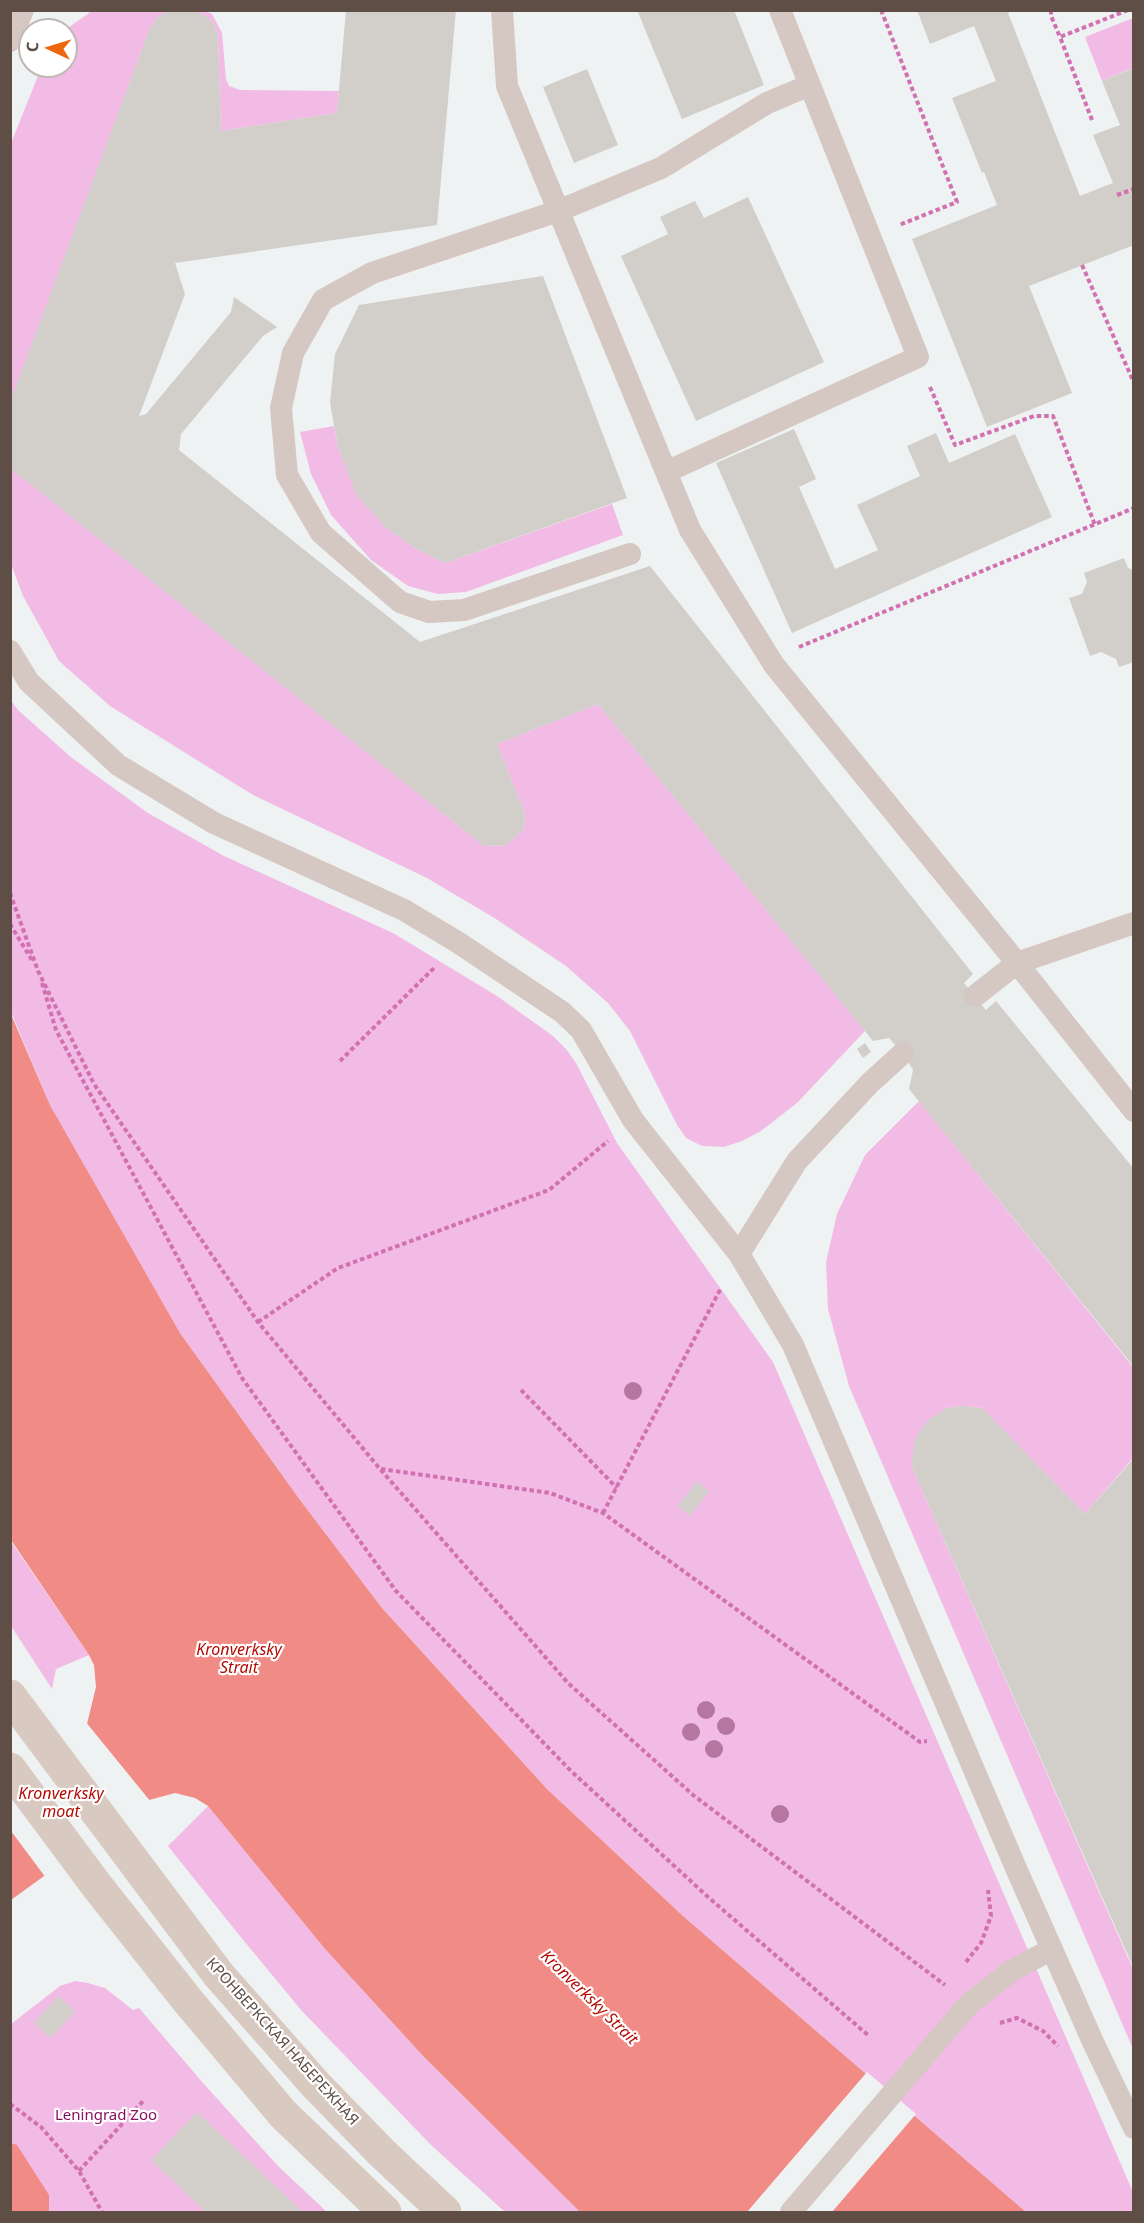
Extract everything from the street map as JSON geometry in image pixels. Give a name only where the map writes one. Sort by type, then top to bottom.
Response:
[{"type":"main road","name":"КРОНВЕРКСКАЯ НАБЕРЕЖНАЯ","points":[[17,1706],[218,1974],[315,2084],[382,2153],[445,2212]]},
{"type":"main road","points":[[10,1769],[97,1886],[188,2001],[283,2114],[385,2212]]},
{"type":"lane","points":[[10,41],[23,10]]},
{"type":"lane","points":[[502,10],[507,86],[690,530],[774,665],[1017,963],[1134,1111]]},
{"type":"lane","points":[[666,471],[918,357],[780,10]]},
{"type":"lane","points":[[630,554],[464,610],[429,612],[400,602],[321,533],[287,475],[281,408],[293,352],[322,300],[372,273],[558,211],[661,168],[767,103],[810,85]]},
{"type":"lane","points":[[10,651],[29,682],[118,765],[214,823],[404,910],[562,1012],[580,1030],[633,1120],[739,1254],[793,1345],[959,1737],[1052,1949],[1131,2116]]},
{"type":"lane","points":[[975,996],[1017,963],[1134,923]]},
{"type":"lane","points":[[739,1254],[797,1161],[870,1083],[903,1053]]},
{"type":"lane","points":[[791,2212],[968,2005],[1011,1971],[1052,1949]]},
{"type":"path","points":[[870,237],[957,202],[881,10]]},
{"type":"path","points":[[1052,10],[1051,16],[1092,120]]},
{"type":"path","points":[[1060,38],[1128,10]]},
{"type":"path","points":[[1117,195],[1134,189]]},
{"type":"path","points":[[1082,265],[1134,383]]},
{"type":"path","points":[[918,357],[955,446],[1034,416],[1053,416],[1095,525]]},
{"type":"path","points":[[796,648],[1134,508]]},
{"type":"path","points":[[10,893],[56,1030],[242,1378],[396,1591],[571,1772],[708,1897],[869,2036]]},
{"type":"path","points":[[10,924],[38,971],[94,1084],[258,1322],[380,1469],[475,1578],[577,1691],[693,1795],[947,1987]]},
{"type":"path","points":[[340,1061],[459,944]]},
{"type":"path","points":[[258,1322],[338,1268],[549,1190],[610,1138]]},
{"type":"path","points":[[603,1513],[716,1300]]},
{"type":"path","points":[[520,1390],[617,1488]]},
{"type":"path","points":[[380,1469],[550,1493],[603,1513],[920,1742],[933,1740]]},
{"type":"path","points":[[994,2025],[1017,2018],[1043,2031],[1059,2047]]},
{"type":"path","points":[[79,2171],[144,2100]]},
{"type":"path","points":[[10,2104],[41,2127],[79,2171],[102,2212]]},
{"type":"green space","points":[[92,11],[170,11],[158,17],[150,28],[11,402],[11,143],[37,78],[78,78],[78,21]]},
{"type":"green space","points":[[193,11],[205,11],[212,14],[222,33],[226,79],[229,86],[240,90],[339,91],[337,113],[221,131],[218,36],[214,24],[204,15]]},
{"type":"green space","points":[[1133,18],[1133,68],[1102,81],[1085,37]]},
{"type":"green space","points":[[334,426],[338,447],[357,494],[384,526],[413,547],[445,563],[612,504],[623,535],[466,592],[438,594],[408,586],[371,560],[331,515],[311,474],[300,432]]},
{"type":"green space","points":[[11,468],[484,846],[506,845],[524,829],[525,814],[497,744],[598,704],[865,1031],[797,1103],[761,1131],[724,1147],[702,1146],[686,1138],[677,1125],[630,1031],[608,1003],[566,966],[496,919],[427,878],[253,795],[110,706],[59,661],[23,596],[11,564]]},
{"type":"green space","points":[[10,699],[18,710],[72,758],[148,813],[224,856],[393,933],[497,996],[553,1036],[566,1049],[576,1063],[617,1143],[773,1362],[1133,2192],[1133,2212],[1026,2212],[683,1916],[547,1789],[382,1608],[300,1500],[180,1333],[50,1105],[11,1012]]},
{"type":"green space","points":[[919,1101],[1133,1367],[1133,1458],[1085,1514],[982,1408],[964,1406],[947,1408],[911,1465],[1133,1969],[1133,2049],[849,1386],[828,1309],[826,1262],[837,1214],[865,1155]]},
{"type":"green space","points":[[10,1540],[89,1655],[56,1669],[52,1689],[11,1626]]},
{"type":"green space","points":[[208,1806],[325,1949],[423,2056],[580,2212],[505,2212],[431,2145],[301,2010],[168,1846]]},
{"type":"green space","name":"Leningrad Zoo","points":[[75,1981],[105,1988],[133,2010],[139,2008],[278,2166],[327,2212],[11,2212],[11,2024],[60,1986]]},
{"type":"water","name":"Kronverksky Strait","points":[[10,1012],[50,1105],[180,1333],[300,1500],[382,1608],[547,1789],[683,1916],[1026,2212],[580,2212],[423,2056],[325,1949],[208,1806],[195,1798],[175,1793],[149,1800],[11,1900],[11,1779],[87,1724],[96,1687],[94,1665],[89,1655],[11,1540]]},
{"type":"water","points":[[11,2143],[17,2145],[49,2195],[49,2212],[11,2212]]},
{"type":"pier","name":"Kronverksky moat","points":[[85,1721],[151,1802],[46,1878],[11,1831],[10,1776]]},
{"type":"pier","points":[[867,2072],[916,2114],[832,2212],[747,2212]]},
{"type":"building","points":[[170,10],[195,11],[214,24],[218,36],[221,131],[337,113],[346,10],[456,10],[437,225],[175,263],[185,294],[139,416],[146,414],[231,312],[234,297],[277,327],[263,336],[181,434],[179,450],[420,642],[650,566],[973,974],[964,983],[986,1010],[996,1001],[1134,1169],[1134,1367],[909,1089],[913,1070],[903,1053],[889,1038],[873,1041],[598,704],[497,744],[525,814],[524,829],[506,845],[484,846],[10,468],[10,402],[150,28],[158,17]]},
{"type":"building","points":[[637,10],[734,10],[764,85],[682,119]]},
{"type":"building","points":[[917,10],[1014,10],[1008,13],[1080,196],[1113,183],[1093,135],[1120,125],[1102,81],[1134,68],[1134,245],[1029,286],[1072,393],[987,427],[912,239],[997,205],[952,98],[996,81],[974,26],[930,44]]},
{"type":"building","points":[[587,69],[618,145],[574,163],[543,87]]},
{"type":"building","points":[[748,197],[824,362],[696,421],[621,256],[668,234],[660,217],[677,209],[695,201],[704,218]]},
{"type":"building","points":[[543,276],[627,498],[445,563],[413,547],[384,526],[356,494],[338,447],[330,403],[335,354],[359,305]]},
{"type":"building","points":[[794,429],[816,479],[799,487],[835,569],[878,550],[857,505],[920,476],[907,446],[936,433],[949,463],[1015,434],[1052,517],[792,633],[716,463]]},
{"type":"building","points":[[1124,558],[1128,568],[1134,570],[1134,662],[1119,667],[1116,659],[1101,652],[1090,656],[1069,598],[1082,594],[1087,582],[1084,573]]},
{"type":"building","points":[[865,1043],[871,1052],[863,1058],[857,1049]]},
{"type":"building","points":[[964,1406],[982,1408],[1085,1514],[1134,1458],[1134,1969],[911,1465],[915,1439],[928,1420],[947,1408]]},
{"type":"building","points":[[697,1481],[709,1491],[690,1516],[678,1506]]},
{"type":"building","points":[[58,1996],[75,2011],[51,2038],[34,2023]]},
{"type":"building","points":[[197,2112],[303,2212],[206,2212],[151,2160]]}]
